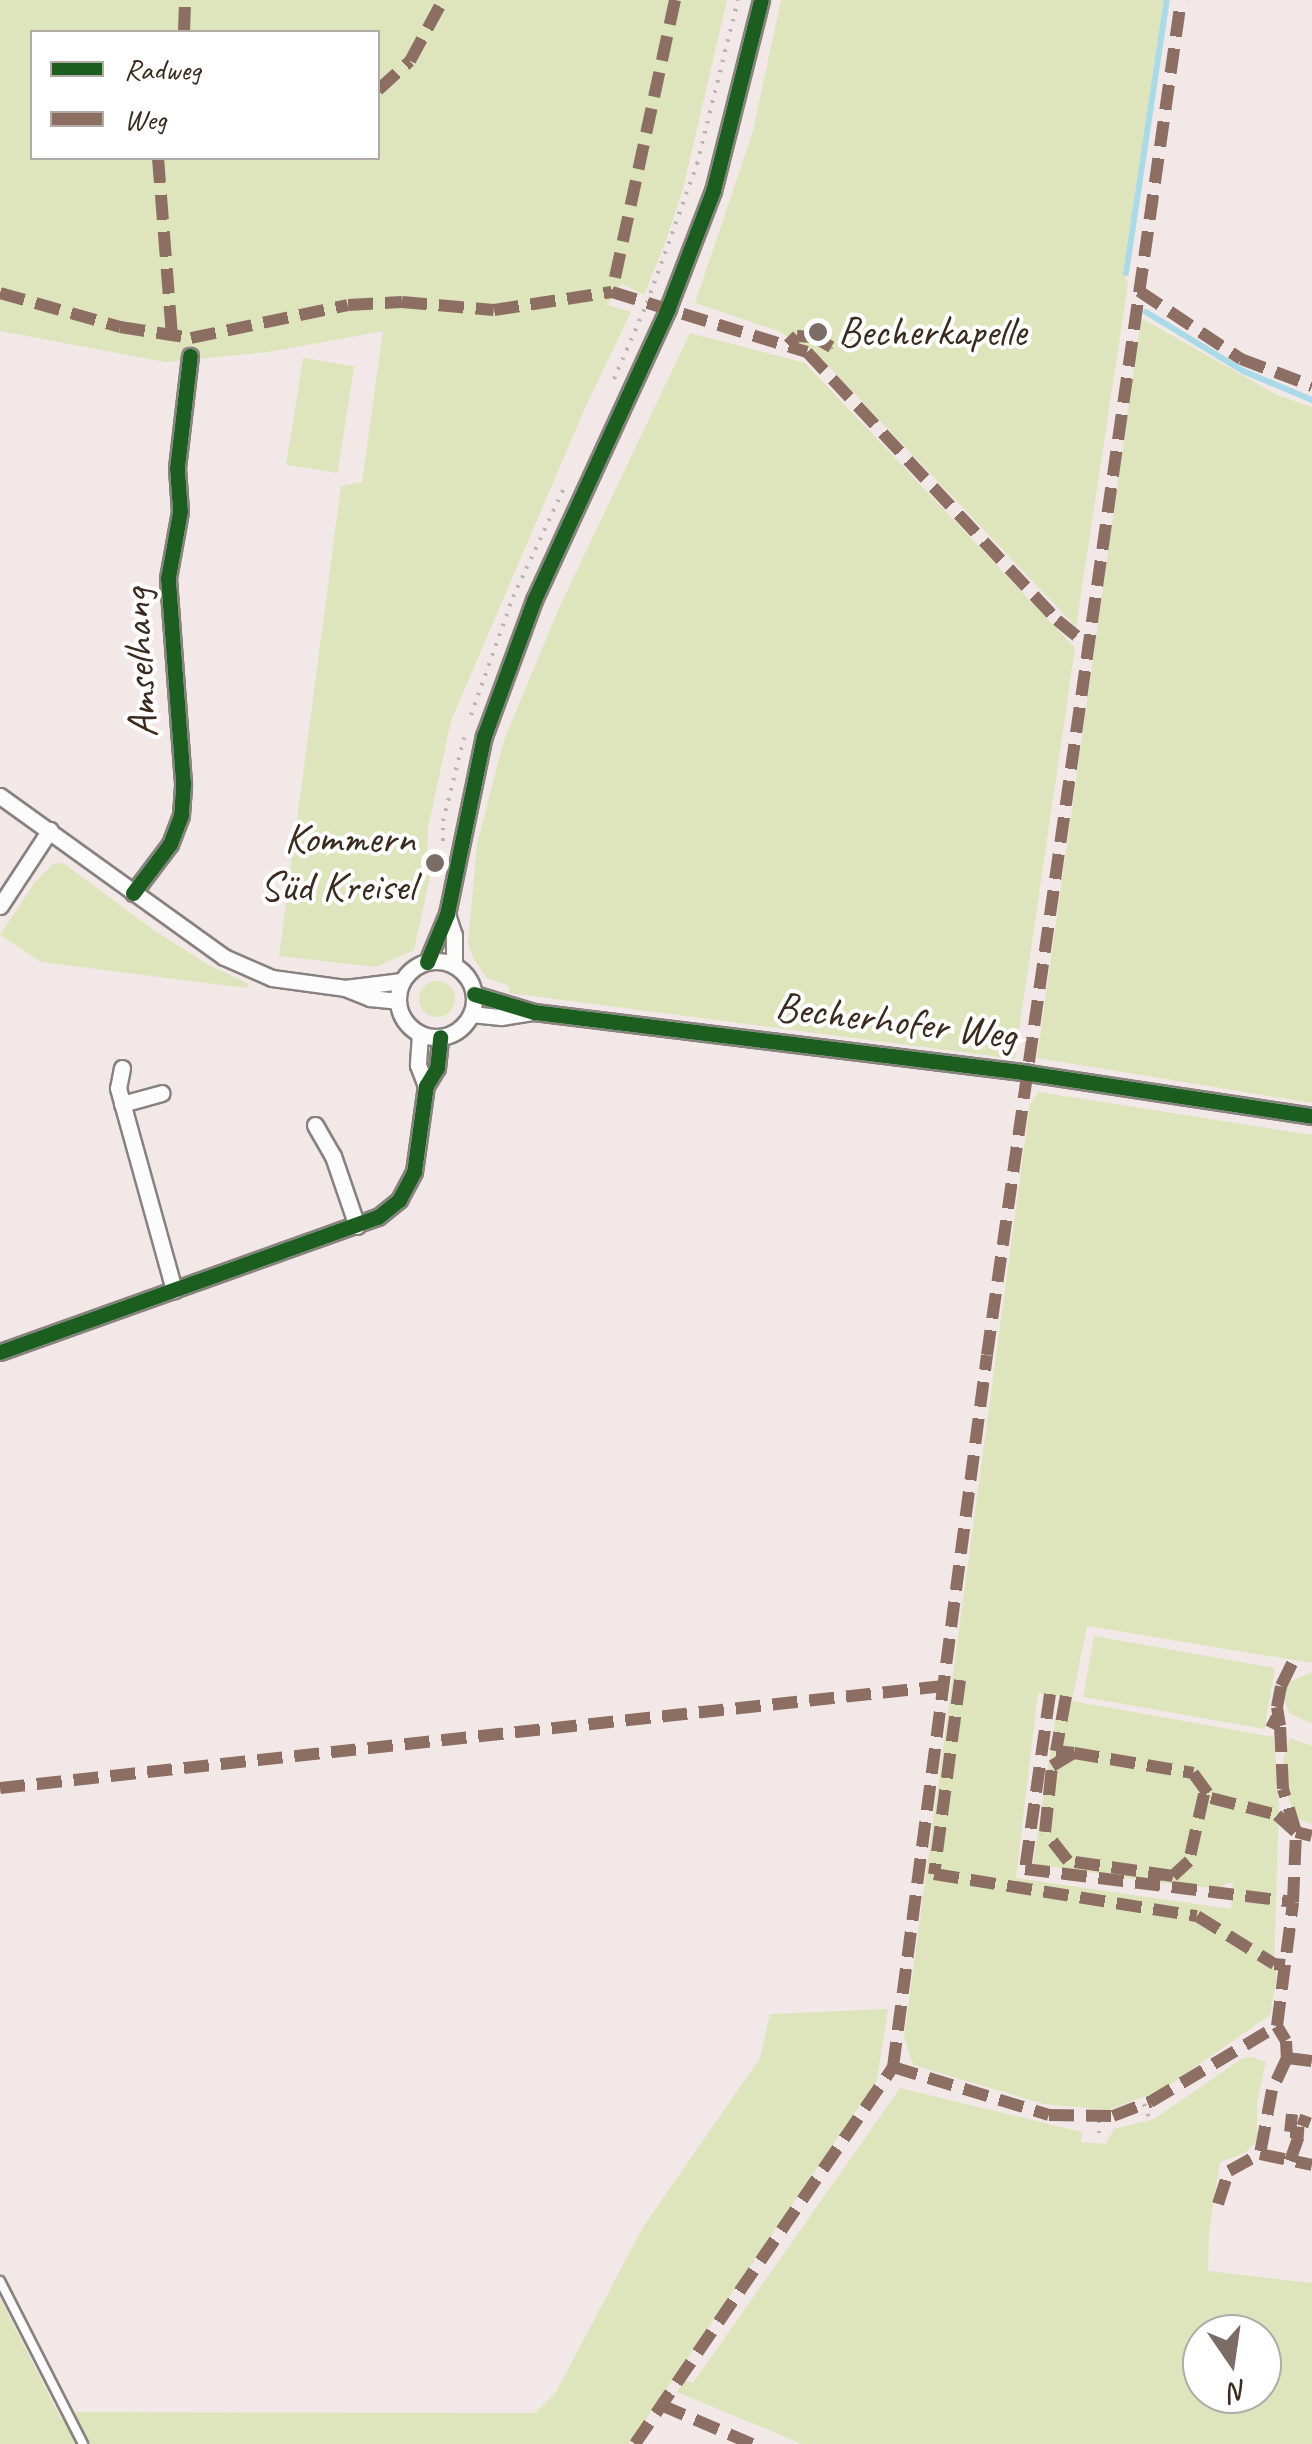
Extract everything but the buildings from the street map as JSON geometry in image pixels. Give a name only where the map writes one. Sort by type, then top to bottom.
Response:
[{"type":"street","points":[[345,988],[402,981],[427,962],[448,914],[484,736],[534,600],[668,308],[713,191],[761,0]]},
{"type":"street","name":"Amselhang","points":[[134,894],[170,844],[180,815],[183,783],[168,578],[180,511],[178,468],[190,356]]},
{"type":"street","points":[[0,796],[224,957],[254,972],[397,1001]]},
{"type":"street","points":[[0,906],[50,830]]},
{"type":"street","points":[[448,914],[454,935],[454,966]]},
{"type":"street","points":[[402,981],[397,1001],[404,1021],[420,1034],[440,1037],[458,1030],[471,1014],[474,994],[470,982],[454,966],[427,962]]},
{"type":"street","name":"Becherhofer Weg","points":[[474,994],[534,1012],[1028,1073],[1312,1116]]},
{"type":"street","name":"Becherhofer Weg","points":[[471,1014],[501,1017],[534,1012]]},
{"type":"street","points":[[420,1034],[418,1066],[426,1086]]},
{"type":"street","points":[[0,1352],[357,1226],[399,1200],[414,1172],[426,1086],[437,1068],[440,1037]]},
{"type":"street","points":[[122,1068],[118,1088],[174,1290]]},
{"type":"street","points":[[122,1104],[162,1093]]},
{"type":"street","points":[[315,1125],[333,1156],[357,1226]]},
{"type":"lane","points":[[0,2281],[83,2444]]},
{"type":"path","points":[[610,388],[647,304],[698,164],[738,0]]},
{"type":"path","points":[[442,848],[441,829],[453,774],[489,659],[570,475]]},
{"type":"path","points":[[1144,2104],[1150,2120]]},
{"type":"path","points":[[1099,2116],[1099,2132]]},
{"type":"green space","points":[[0,0],[727,0],[683,189],[666,240],[644,295],[622,284],[607,305],[631,312],[585,408],[451,721],[428,828],[427,864],[432,868],[414,950],[376,967],[279,956],[341,486],[362,482],[383,331],[269,352],[165,362],[0,331]]},
{"type":"green space","points":[[781,0],[1164,0],[1123,272],[1128,284],[1076,627],[813,350],[778,331],[695,303],[753,131]]},
{"type":"green space","points":[[1141,318],[1277,395],[1312,407],[1312,1103],[1037,1058]]},
{"type":"green space","points":[[690,333],[805,363],[1075,648],[1015,1059],[509,993],[509,986],[487,978],[473,958],[468,943],[477,844],[504,740],[559,608]]},
{"type":"green space","points":[[303,358],[354,366],[337,473],[286,465]]},
{"type":"green space","points":[[63,863],[155,931],[207,964],[249,984],[246,988],[41,962],[0,935],[35,882],[53,864]]},
{"type":"green space","points":[[437,981],[450,986],[455,999],[450,1012],[437,1017],[424,1012],[419,999],[424,986]]},
{"type":"green space","points":[[1039,1092],[1312,1135],[1312,1663],[1087,1626],[1072,1701],[1274,1737],[1279,1808],[1274,1964],[1277,1976],[1270,2015],[1164,2089],[1108,2110],[1044,2104],[913,2065],[904,2037],[1030,1104]],"holes":[[[1038,1693],[1059,1696],[1033,1864],[1221,1889],[1226,1883],[1233,1883],[1231,1909],[1016,1878]]]},
{"type":"green space","points":[[1094,1636],[1275,1668],[1264,1729],[1083,1697]]},
{"type":"green space","points":[[1312,1672],[1310,1723],[1289,1713],[1284,1698],[1289,1682]]},
{"type":"green space","points":[[1290,1738],[1312,1746],[1312,1824],[1297,1818],[1288,1797],[1283,1760]]},
{"type":"green space","points":[[888,2009],[877,2080],[629,2444],[0,2444],[0,2298],[61,2419],[76,2412],[535,2413],[556,2392],[643,2227],[760,2058],[770,2014]]},
{"type":"green space","points":[[1243,2058],[1266,2062],[1257,2102],[1257,2140],[1245,2153],[1220,2162],[1209,2232],[1208,2271],[1312,2283],[1312,2444],[802,2444],[677,2392],[685,2380],[693,2383],[900,2088],[1082,2132],[1081,2142],[1106,2144],[1114,2129],[1154,2119]]},
{"type":"waterway","points":[[1126,273],[1167,0]]},
{"type":"waterway","points":[[1146,312],[1243,371],[1312,400]]},
{"type":"marked path","points":[[184,30],[185,0]]},
{"type":"marked path","points":[[380,88],[410,61],[443,0]]},
{"type":"marked path","points":[[675,0],[612,292],[807,352],[1057,620],[1090,647]]},
{"type":"marked path","points":[[635,2444],[893,2067],[987,1355],[1181,0]]},
{"type":"marked path","points":[[158,160],[172,334]]},
{"type":"marked path","points":[[1139,291],[1241,359],[1312,386]]},
{"type":"marked path","points":[[0,293],[120,327],[191,338],[348,305],[402,302],[494,310],[612,292]]},
{"type":"marked path","points":[[788,345],[797,336],[814,337],[831,347]]},
{"type":"marked path","points":[[1280,1726],[1277,1707],[1281,1686],[1294,1659]]},
{"type":"marked path","points":[[960,1680],[934,1874],[1197,1916],[1274,1964],[1285,1965]]},
{"type":"marked path","points":[[0,1788],[943,1686]]},
{"type":"marked path","points":[[1050,1694],[1025,1869],[1293,1902]]},
{"type":"marked path","points":[[1066,1696],[1056,1751],[1074,1753]]},
{"type":"marked path","points":[[893,2067],[1049,2115],[1113,2116],[1150,2102],[1277,2026],[1293,1902],[1296,1832],[1283,1789],[1280,1726],[1268,1720]]},
{"type":"marked path","points":[[1204,1794],[1189,1861],[1173,1876],[1068,1861],[1045,1832],[1052,1766],[1074,1753],[1193,1773],[1211,1798],[1277,1815],[1296,1832],[1312,1836]]},
{"type":"marked path","points":[[1277,2026],[1286,2041],[1287,2058],[1272,2090],[1260,2154],[1312,2165]]},
{"type":"marked path","points":[[1287,2058],[1312,2061]]},
{"type":"marked path","points":[[1292,2114],[1290,2132],[1304,2133]]},
{"type":"marked path","points":[[1290,2161],[1306,2116]]},
{"type":"marked path","points":[[1218,2204],[1229,2171],[1260,2154]]},
{"type":"marked path","points":[[661,2405],[752,2444]]},
{"type":"cycle path","points":[[427,962],[447,914],[484,736],[534,600],[668,308],[713,191],[761,0]]},
{"type":"cycle path","points":[[133,893],[170,844],[181,815],[183,783],[168,578],[180,511],[177,468],[190,356]]},
{"type":"cycle path","points":[[474,994],[534,1012],[1028,1073],[1312,1116]]},
{"type":"cycle path","points":[[0,1352],[378,1217],[399,1200],[414,1172],[426,1086],[437,1068],[440,1037]]},
{"type":"place","name":"Becherkapelle","points":[[818,332]]},
{"type":"place","name":"Kommern Süd Kreisel","points":[[435,863]]}]
